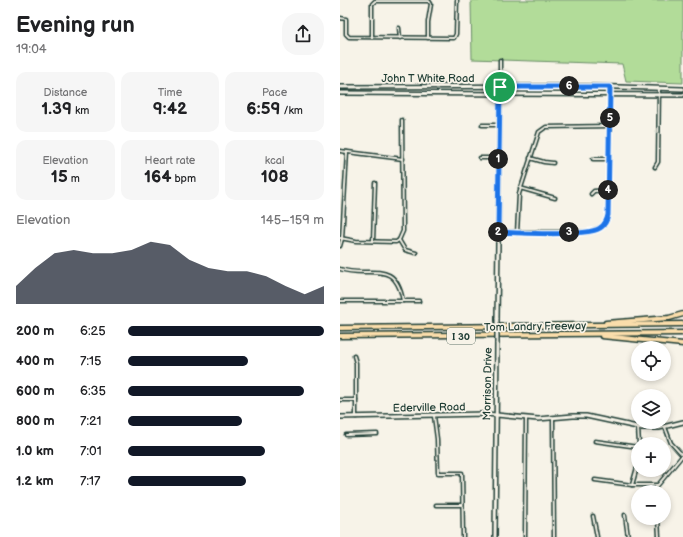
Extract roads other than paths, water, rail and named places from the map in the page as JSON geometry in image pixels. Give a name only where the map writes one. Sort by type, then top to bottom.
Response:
[{"type":"highway","points":[[580,326],[669,318],[683,314]]},
{"type":"highway","name":"Tom Landry Freeway","points":[[340,328],[683,324]]},
{"type":"highway","points":[[581,333],[683,344]]},
{"type":"highway","name":"Tom Landry Freeway","points":[[340,336],[683,333]]},
{"type":"street","points":[[340,18],[346,19],[347,36],[454,38],[456,36],[457,0]]},
{"type":"street","points":[[372,37],[372,4],[375,1],[429,1],[431,4],[428,22],[428,38]]},
{"type":"street","points":[[399,28],[400,38]]},
{"type":"street","points":[[500,60],[500,87]]},
{"type":"street","name":"John T White Road","points":[[340,87],[610,87],[683,89]]},
{"type":"street","name":"Morrison Drive","points":[[495,537],[498,158],[500,87]]},
{"type":"street","points":[[498,232],[588,232],[600,229],[605,224],[608,215],[610,87]]},
{"type":"street","points":[[655,167],[658,162],[659,88]]},
{"type":"street","name":"John T White Road","points":[[340,93],[610,93],[683,95]]},
{"type":"street","points":[[341,239],[373,242],[396,242],[399,240],[403,231],[402,120]]},
{"type":"street","points":[[482,125],[499,125]]},
{"type":"street","points":[[517,233],[517,202],[537,135],[546,127],[610,126]]},
{"type":"street","points":[[340,151],[403,159]]},
{"type":"street","points":[[340,246],[347,152]]},
{"type":"street","points":[[480,158],[498,158]]},
{"type":"street","points":[[530,158],[553,163]]},
{"type":"street","points":[[593,160],[609,159]]},
{"type":"street","points":[[373,242],[375,183]]},
{"type":"street","points":[[520,188],[555,198]]},
{"type":"street","points":[[591,194],[594,191],[608,190]]},
{"type":"street","points":[[399,240],[405,250],[416,253]]},
{"type":"street","points":[[340,269],[380,271],[388,274],[399,284],[403,301]]},
{"type":"street","points":[[340,301],[419,301]]},
{"type":"street","points":[[354,356],[356,363],[356,417]]},
{"type":"street","points":[[340,400],[356,400]]},
{"type":"street","name":"Ederville Road","points":[[340,417],[496,415],[526,418],[553,418],[586,416],[631,426]]},
{"type":"street","points":[[434,416],[437,439],[438,473],[462,473],[463,537]]},
{"type":"street","points":[[525,537],[526,418]]},
{"type":"street","points":[[553,418],[554,537]]},
{"type":"street","name":"Ederville Road","points":[[671,425],[683,422]]},
{"type":"street","points":[[658,485],[683,456],[670,443],[666,429]]},
{"type":"street","points":[[346,435],[377,434]]},
{"type":"street","points":[[595,441],[631,446]]},
{"type":"street","points":[[594,480],[632,485],[634,477]]},
{"type":"street","points":[[436,505],[462,506]]},
{"type":"street","points":[[593,516],[597,537]]},
{"type":"street","points":[[625,516],[628,537]]},
{"type":"street","points":[[658,525],[659,537]]}]
